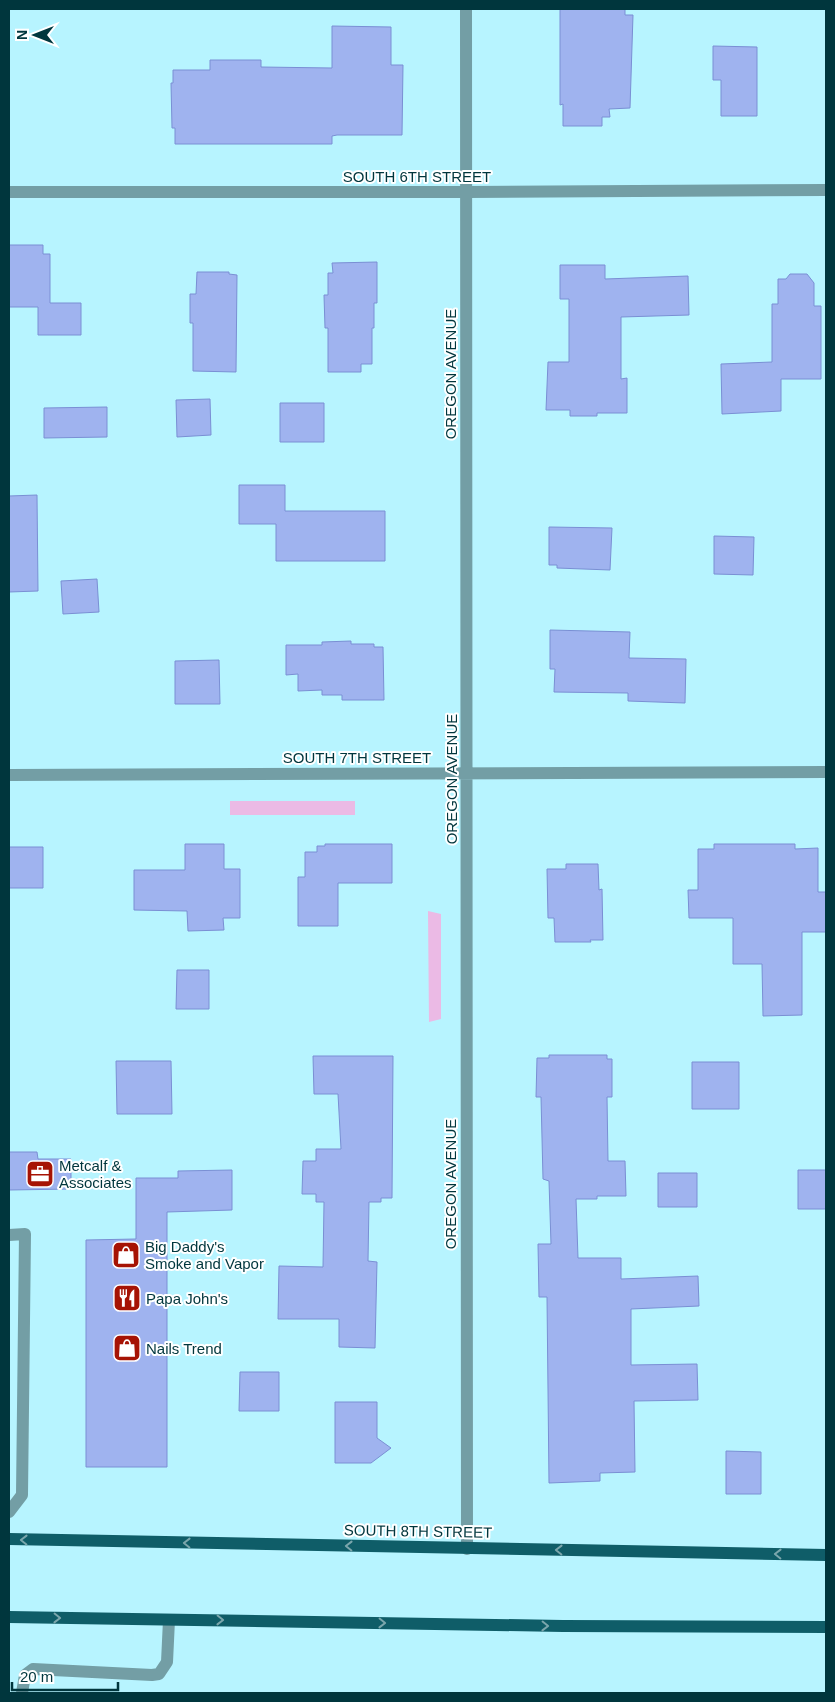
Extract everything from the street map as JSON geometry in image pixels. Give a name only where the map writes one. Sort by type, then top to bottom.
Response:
[{"type":"main road","name":"SOUTH 8TH STREET","points":[[9,1539],[826,1555]]},
{"type":"main road","points":[[9,1617],[563,1626],[826,1627]]},
{"type":"street","name":"OREGON AVENUE","points":[[466,9],[467,1549]]},
{"type":"street","name":"SOUTH 6TH STREET","points":[[9,192],[826,190]]},
{"type":"street","name":"SOUTH 7TH STREET","points":[[9,775],[826,772]]},
{"type":"street","points":[[9,1234],[25,1234],[22,1495],[9,1512]]},
{"type":"street","points":[[22,1693],[26,1675],[32,1669],[159,1674],[167,1662],[169,1620]]},
{"type":"shaded area","points":[[230,801],[355,801],[355,815],[230,815]]},
{"type":"shaded area","points":[[428,911],[441,914],[441,1019],[429,1022]]},
{"type":"building","points":[[560,9],[625,9],[625,15],[633,15],[630,108],[609,109],[610,117],[602,117],[602,126],[563,126],[563,104],[560,105]]},
{"type":"building","points":[[332,26],[391,27],[391,65],[403,65],[402,135],[337,135],[332,136],[332,144],[175,144],[175,128],[172,128],[171,83],[173,83],[173,70],[210,70],[210,60],[261,60],[261,67],[332,68]]},
{"type":"building","points":[[713,46],[757,47],[757,116],[721,116],[721,80],[713,80]]},
{"type":"building","points":[[9,245],[43,245],[43,254],[50,254],[50,303],[81,303],[81,335],[38,335],[38,307],[9,307]]},
{"type":"building","points":[[377,262],[377,303],[374,303],[372,364],[361,364],[361,372],[328,372],[328,328],[325,328],[324,295],[328,295],[328,273],[333,273],[332,263]]},
{"type":"building","points":[[560,265],[605,265],[605,279],[688,276],[689,315],[621,317],[621,379],[627,378],[627,413],[597,413],[597,416],[570,416],[570,410],[546,410],[548,362],[569,362],[569,299],[560,299]]},
{"type":"building","points":[[197,272],[229,272],[229,274],[237,275],[236,372],[193,371],[193,323],[190,323],[190,294],[196,294]]},
{"type":"building","points":[[790,274],[807,274],[814,283],[814,306],[821,306],[821,379],[781,379],[781,411],[722,414],[721,364],[772,362],[772,304],[778,304],[778,279],[786,279]]},
{"type":"building","points":[[210,399],[211,435],[177,437],[176,400]]},
{"type":"building","points":[[280,403],[324,403],[324,442],[280,442]]},
{"type":"building","points":[[107,407],[107,437],[44,438],[44,408]]},
{"type":"building","points":[[239,485],[285,485],[285,511],[385,511],[385,561],[276,561],[276,524],[239,524]]},
{"type":"building","points":[[37,495],[38,591],[9,592],[9,496]]},
{"type":"building","points":[[549,527],[612,528],[610,570],[557,568],[557,565],[549,565]]},
{"type":"building","points":[[714,536],[754,537],[753,575],[714,574]]},
{"type":"building","points":[[97,579],[99,612],[63,614],[61,581]]},
{"type":"building","points":[[550,630],[630,632],[629,658],[686,659],[685,703],[628,701],[628,693],[554,692],[555,669],[550,669]]},
{"type":"building","points":[[351,641],[351,644],[374,644],[374,647],[383,647],[384,700],[342,700],[342,695],[322,695],[322,690],[298,691],[298,674],[286,675],[286,645],[322,645],[322,642]]},
{"type":"building","points":[[219,660],[220,704],[175,704],[175,661]]},
{"type":"building","points":[[185,844],[224,844],[224,869],[240,869],[240,918],[223,918],[224,930],[188,931],[187,911],[134,910],[134,870],[185,870]]},
{"type":"building","points":[[325,844],[392,844],[392,883],[338,883],[338,926],[298,926],[298,877],[305,877],[305,852],[317,852],[317,846],[325,846]]},
{"type":"building","points":[[714,844],[795,844],[795,849],[818,848],[818,892],[826,892],[826,932],[802,932],[802,1015],[763,1016],[762,964],[733,964],[733,918],[689,918],[688,890],[698,890],[698,849],[714,849]]},
{"type":"building","points":[[9,847],[43,847],[43,888],[9,888]]},
{"type":"building","points":[[566,864],[598,864],[599,890],[602,889],[603,940],[555,942],[554,918],[548,918],[547,869],[566,869]]},
{"type":"building","points":[[177,970],[209,970],[209,1009],[176,1009]]},
{"type":"building","points":[[549,1055],[607,1055],[607,1059],[612,1059],[612,1097],[607,1097],[608,1161],[625,1161],[626,1196],[597,1196],[597,1199],[576,1199],[578,1258],[621,1258],[621,1279],[698,1276],[699,1306],[631,1309],[631,1365],[697,1364],[698,1400],[634,1401],[635,1472],[600,1473],[600,1481],[549,1483],[547,1297],[539,1297],[538,1244],[551,1244],[549,1181],[543,1179],[541,1097],[536,1097],[537,1058],[549,1058]]},
{"type":"building","points":[[313,1056],[393,1056],[392,1198],[381,1198],[381,1202],[369,1202],[368,1261],[377,1262],[375,1348],[339,1347],[339,1319],[278,1319],[279,1266],[323,1267],[324,1202],[316,1202],[316,1194],[302,1194],[303,1161],[316,1161],[316,1149],[341,1149],[338,1094],[314,1094]]},
{"type":"building","points":[[116,1061],[171,1061],[172,1114],[117,1114]]},
{"type":"building","points":[[692,1062],[739,1062],[739,1109],[692,1109]]},
{"type":"building","name":"Metcalf & Associates","points":[[9,1152],[37,1152],[38,1159],[71,1159],[71,1189],[9,1190]]},
{"type":"building","points":[[232,1170],[232,1210],[167,1212],[167,1467],[86,1467],[86,1240],[136,1239],[136,1178],[178,1178],[178,1171]]},
{"type":"building","points":[[798,1170],[826,1170],[826,1209],[798,1209]]},
{"type":"building","points":[[658,1173],[697,1173],[697,1207],[658,1207]]},
{"type":"building","points":[[240,1372],[279,1372],[279,1411],[239,1411]]},
{"type":"building","points":[[335,1402],[377,1402],[377,1438],[391,1448],[371,1463],[335,1463]]},
{"type":"building","points":[[726,1451],[761,1452],[761,1494],[726,1494]]},
{"type":"place","name":"Metcalf & Associates","points":[[40,1174]]},
{"type":"place","name":"Big Daddy's Smoke and Vapor","points":[[126,1255]]},
{"type":"place","name":"Papa John's","points":[[127,1298]]},
{"type":"place","name":"Nails Trend","points":[[127,1348]]}]
